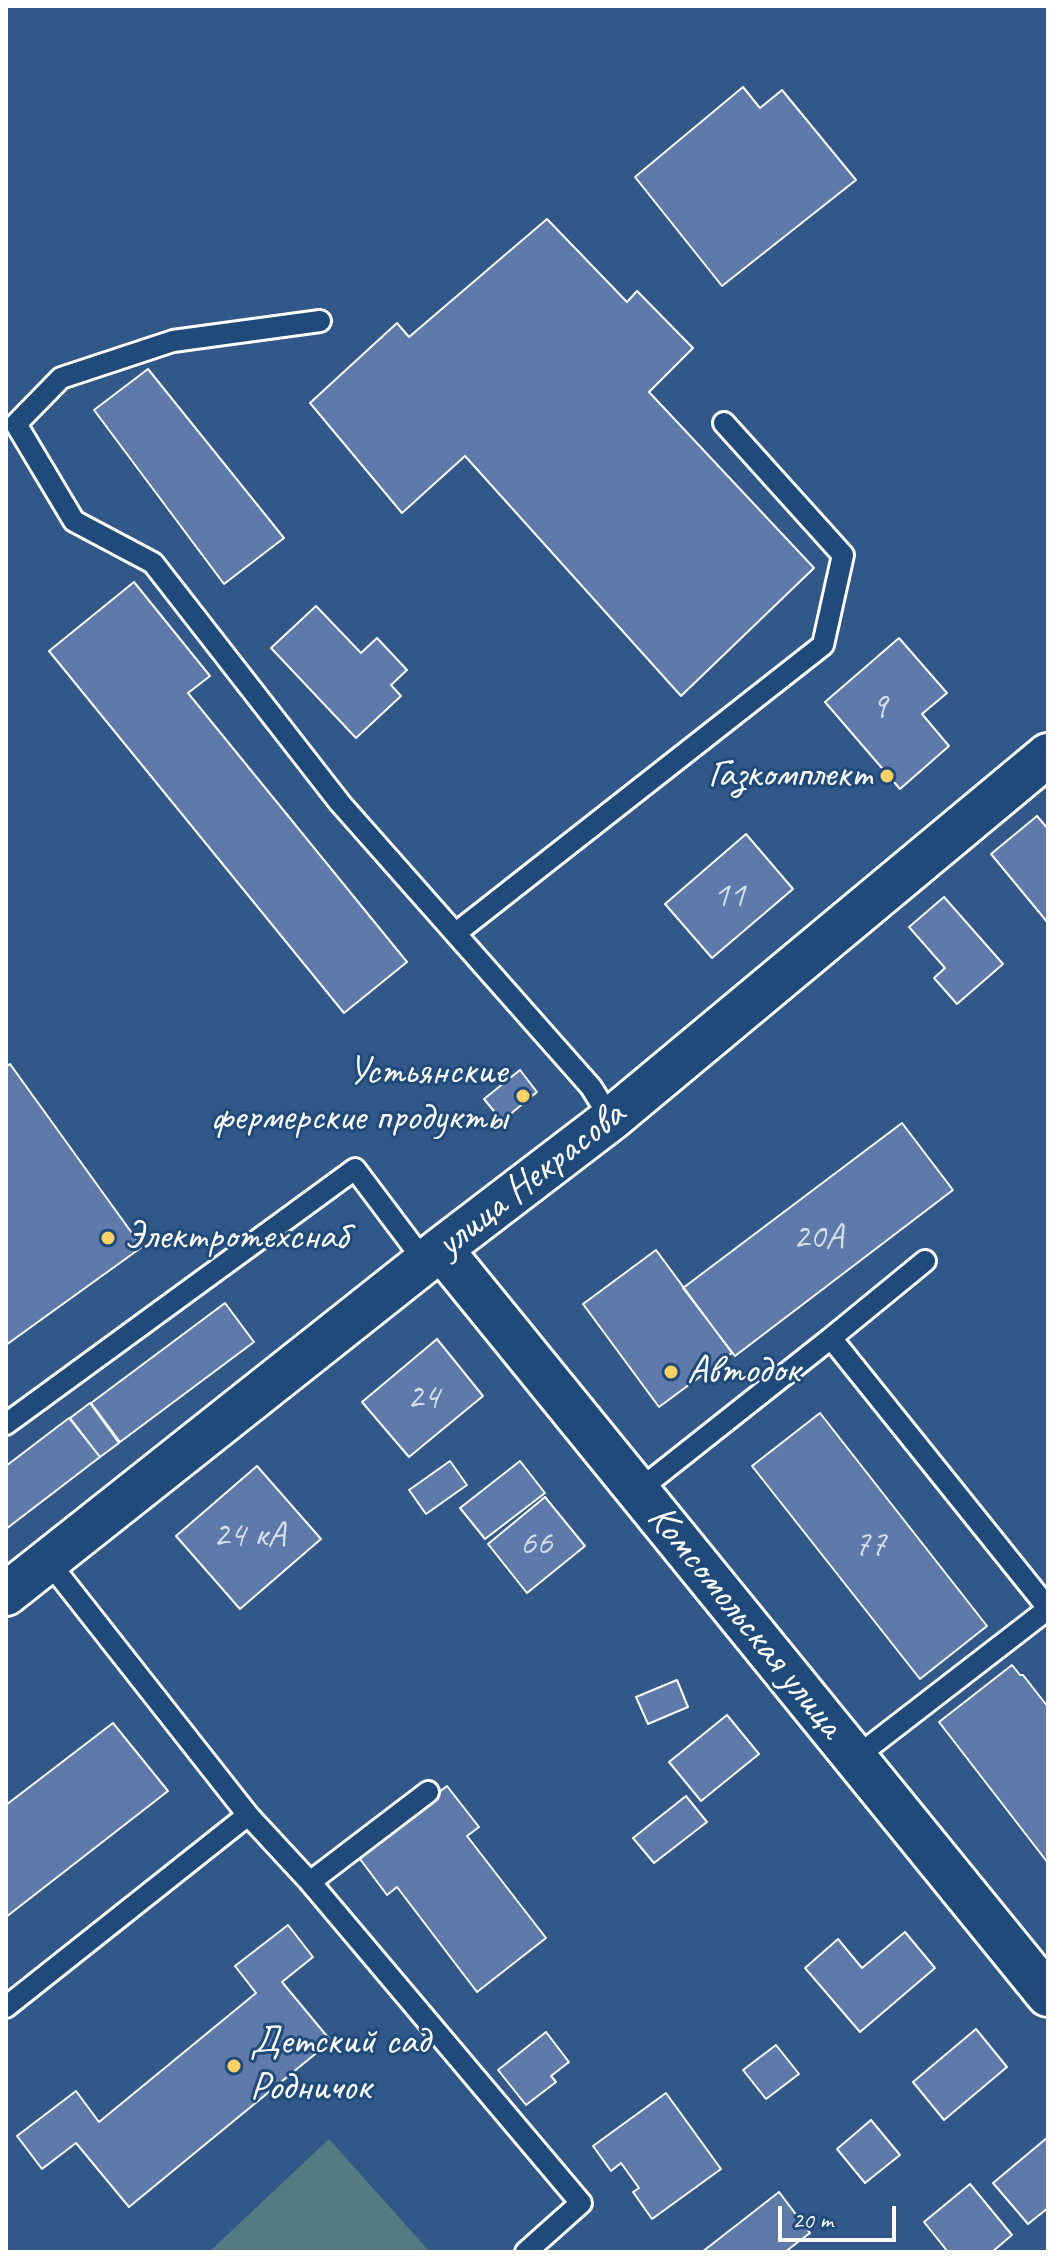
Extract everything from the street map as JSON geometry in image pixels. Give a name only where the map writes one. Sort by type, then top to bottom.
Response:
[{"type":"street","name":"улица Некрасова","points":[[6,1594],[611,1119],[1048,755]]},
{"type":"street","name":"Комсомольская улица","points":[[433,1256],[639,1490],[1048,1995]]},
{"type":"lane","points":[[320,321],[173,341],[61,378],[16,424],[74,521],[153,563],[340,803],[591,1087],[611,1119]]},
{"type":"lane","points":[[456,933],[823,645],[843,555],[724,423]]},
{"type":"lane","points":[[6,1424],[355,1169],[433,1256]]},
{"type":"lane","points":[[639,1490],[925,1261]]},
{"type":"lane","points":[[831,1338],[1048,1608],[855,1758]]},
{"type":"lane","points":[[48,1561],[248,1815],[310,1882],[581,2203],[526,2252]]},
{"type":"lane","points":[[310,1882],[428,1792]]},
{"type":"lane","points":[[6,2007],[248,1815]]},
{"type":"green space","points":[[329,2139],[430,2252],[209,2252]]},
{"type":"building","points":[[743,87],[760,108],[782,90],[856,180],[722,286],[635,177]]},
{"type":"building","points":[[547,219],[627,302],[637,291],[693,348],[649,392],[814,568],[681,696],[465,456],[402,513],[310,403],[397,323],[409,337]]},
{"type":"building","points":[[148,369],[284,538],[224,584],[94,410]]},
{"type":"building","points":[[134,582],[210,676],[188,693],[407,962],[344,1013],[49,651]]},
{"type":"building","points":[[316,606],[361,653],[377,638],[407,670],[391,685],[401,696],[356,738],[271,648]]},
{"type":"building","points":[[899,638],[947,693],[922,714],[949,746],[900,789],[825,702]]},
{"type":"building","points":[[1037,816],[1048,829],[1048,923],[991,854]]},
{"type":"building","points":[[746,834],[793,889],[712,958],[665,904]]},
{"type":"building","points":[[944,897],[1003,964],[957,1004],[934,978],[945,968],[909,927]]},
{"type":"building","points":[[10,1064],[142,1247],[6,1345],[6,1067]]},
{"type":"building","points":[[520,1070],[537,1092],[502,1121],[484,1099]]},
{"type":"building","points":[[902,1123],[953,1190],[735,1356],[683,1288]]},
{"type":"building","points":[[656,1250],[732,1353],[659,1407],[583,1304]]},
{"type":"building","points":[[225,1303],[254,1342],[120,1442],[91,1403]]},
{"type":"building","points":[[437,1339],[483,1396],[409,1457],[362,1402]]},
{"type":"building","points":[[90,1403],[119,1443],[100,1457],[70,1418]]},
{"type":"building","points":[[820,1413],[987,1626],[920,1679],[752,1466]]},
{"type":"building","points":[[69,1418],[100,1457],[6,1529],[6,1466]]},
{"type":"building","points":[[450,1461],[467,1485],[426,1514],[409,1490]]},
{"type":"building","points":[[520,1461],[545,1493],[485,1539],[460,1508]]},
{"type":"building","points":[[257,1466],[321,1539],[240,1609],[176,1536]]},
{"type":"building","points":[[545,1497],[585,1546],[527,1593],[488,1544]]},
{"type":"building","points":[[1012,1665],[1048,1707],[1048,1863],[939,1722]]},
{"type":"building","points":[[677,1680],[688,1707],[648,1724],[636,1697]]},
{"type":"building","points":[[727,1715],[759,1754],[701,1801],[669,1762]]},
{"type":"building","points":[[113,1723],[168,1791],[6,1917],[6,1805]]},
{"type":"building","points":[[447,1786],[479,1827],[467,1836],[546,1938],[477,1992],[397,1887],[387,1895],[357,1855]]},
{"type":"building","points":[[686,1796],[707,1822],[654,1863],[633,1838]]},
{"type":"building","name":"Детский сад Родничок","points":[[288,1925],[313,1957],[282,1982],[331,2041],[129,2207],[76,2143],[42,2169],[17,2136],[76,2091],[99,2122],[256,1993],[235,1966]]},
{"type":"building","points":[[905,1932],[935,1968],[860,2032],[805,1968],[838,1939],[862,1968]]},
{"type":"building","points":[[976,2029],[1007,2067],[944,2120],[913,2082]]},
{"type":"building","points":[[546,2032],[569,2062],[551,2076],[556,2082],[526,2105],[498,2070]]},
{"type":"building","points":[[776,2045],[799,2074],[766,2099],[743,2070]]},
{"type":"building","points":[[666,2093],[721,2169],[652,2219],[633,2192],[639,2188],[621,2163],[611,2171],[593,2146]]},
{"type":"building","points":[[871,2120],[900,2155],[865,2183],[837,2149]]},
{"type":"building","points":[[1048,2137],[1048,2208],[1028,2224],[993,2183]]},
{"type":"building","points":[[970,2184],[1012,2235],[992,2252],[948,2252],[924,2222]]},
{"type":"building","points":[[779,2192],[810,2233],[785,2252],[702,2252]]},
{"type":"place","name":"Газкомплект","points":[[887,776]]},
{"type":"place","name":"Устьянские фермерские продукты","points":[[523,1096]]},
{"type":"place","name":"Электротехснаб","points":[[108,1238]]},
{"type":"place","name":"Автодок","points":[[671,1372]]},
{"type":"place","name":"Детский сад Родничок","points":[[234,2066]]}]
